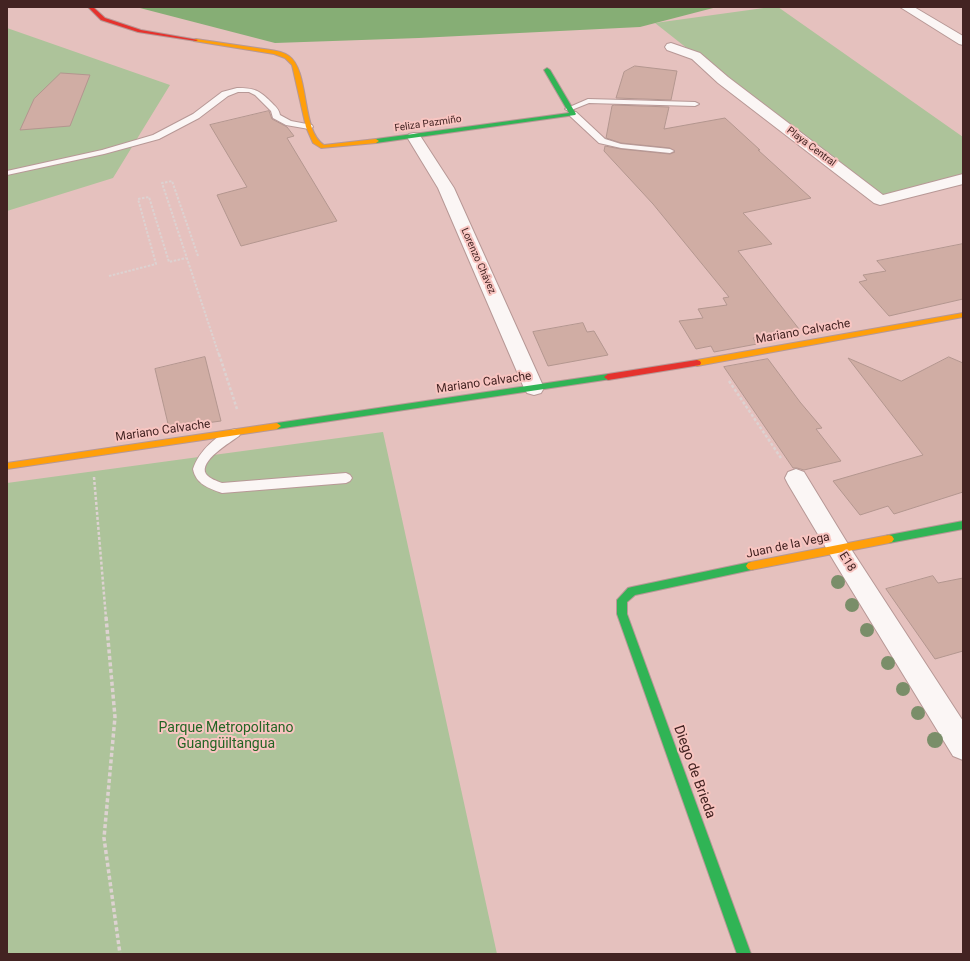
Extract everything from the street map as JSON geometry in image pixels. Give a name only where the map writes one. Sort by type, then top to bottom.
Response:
[{"type":"street","name":"Feliza Pazmiño","points":[[90,7],[103,19],[140,31],[275,53],[287,57],[295,65],[309,127],[315,142],[323,147],[334,147],[414,137],[571,112]]},
{"type":"street","points":[[906,7],[963,41]]},
{"type":"street","name":"Playa Central","points":[[671,47],[696,56],[722,80],[880,200],[963,179]]},
{"type":"street","points":[[547,70],[571,112]]},
{"type":"street","name":"Lorenzo Chávez","points":[[414,137],[446,188],[534,388]]},
{"type":"street","name":"Mariano Calvache","points":[[7,466],[715,360],[963,315]]},
{"type":"street","name":"E18","points":[[796,478],[838,548],[963,746]]},
{"type":"street","name":"Juan de la Vega","points":[[622,600],[632,591],[838,548],[963,525]]},
{"type":"street","name":"Diego de Brieda","points":[[622,600],[622,614],[744,954]]},
{"type":"lane","points":[[7,173],[104,152],[156,137],[196,116],[225,94],[237,90],[250,90],[258,93],[275,110],[276,116],[289,123],[309,127]]},
{"type":"lane","points":[[670,151],[620,146],[602,141],[571,112],[588,101],[695,104]]},
{"type":"lane","points":[[240,432],[215,445],[202,459],[198,469],[201,478],[210,485],[222,488],[346,478]]},
{"type":"path","points":[[198,256],[172,181],[162,183],[240,432]]},
{"type":"path","points":[[109,276],[156,264],[138,199],[149,197],[169,262],[186,258]]},
{"type":"path","points":[[715,360],[762,431],[796,478]]},
{"type":"path","points":[[93,471],[115,716],[104,838],[120,954]]},
{"type":"green space","points":[[136,7],[717,7],[640,27],[419,38],[275,43]]},
{"type":"green space","points":[[778,7],[963,137],[963,179],[877,198],[655,23]]},
{"type":"green space","points":[[7,28],[170,85],[113,178],[7,211]]},
{"type":"green space","name":"Parque Metropolitano Guangüiltangua","points":[[383,432],[497,954],[7,954],[7,483]]},
{"type":"building","points":[[635,66],[677,71],[671,100],[616,98],[624,72]]},
{"type":"building","points":[[61,73],[90,75],[70,126],[20,130],[34,99]]},
{"type":"building","points":[[612,106],[669,107],[664,129],[725,118],[811,198],[743,213],[772,244],[738,251],[799,329],[753,338],[757,344],[714,352],[711,346],[696,349],[679,321],[703,318],[698,309],[727,305],[723,298],[729,297],[653,204],[604,151],[605,146],[670,154],[675,152],[670,148],[621,143],[606,138]]},
{"type":"building","points":[[269,111],[272,119],[287,127],[294,136],[287,138],[337,221],[241,246],[217,195],[247,187],[210,125]]},
{"type":"building","points":[[963,244],[963,299],[889,316],[859,282],[867,280],[863,275],[886,271],[877,261]]},
{"type":"building","points":[[583,323],[587,332],[594,331],[608,355],[548,366],[533,332]]},
{"type":"building","points":[[205,357],[221,421],[169,428],[155,369]]},
{"type":"building","points":[[949,357],[963,363],[963,492],[894,514],[888,506],[860,515],[833,481],[923,455],[848,358],[901,381]]},
{"type":"building","points":[[768,359],[800,402],[822,428],[816,429],[841,461],[804,470],[793,468],[724,367]]},
{"type":"building","points":[[933,576],[938,583],[963,578],[963,651],[935,659],[886,589]]},
{"type":"traffic: fast","points":[[376,141],[573,114],[547,70]]},
{"type":"traffic: fast","points":[[277,426],[608,377]]},
{"type":"traffic: fast","points":[[889,539],[963,525]]},
{"type":"traffic: fast","points":[[744,954],[622,614],[622,600],[632,591],[751,566]]},
{"type":"traffic: slow","points":[[196,40],[275,53],[287,57],[295,65],[309,127],[315,142],[323,147],[376,141]]},
{"type":"traffic: slow","points":[[697,363],[963,315]]},
{"type":"traffic: slow","points":[[7,466],[277,426]]},
{"type":"traffic: slow","points":[[751,566],[889,539]]},
{"type":"traffic: jam","points":[[90,7],[103,19],[140,31],[196,40]]},
{"type":"traffic: jam","points":[[608,377],[697,363]]}]
